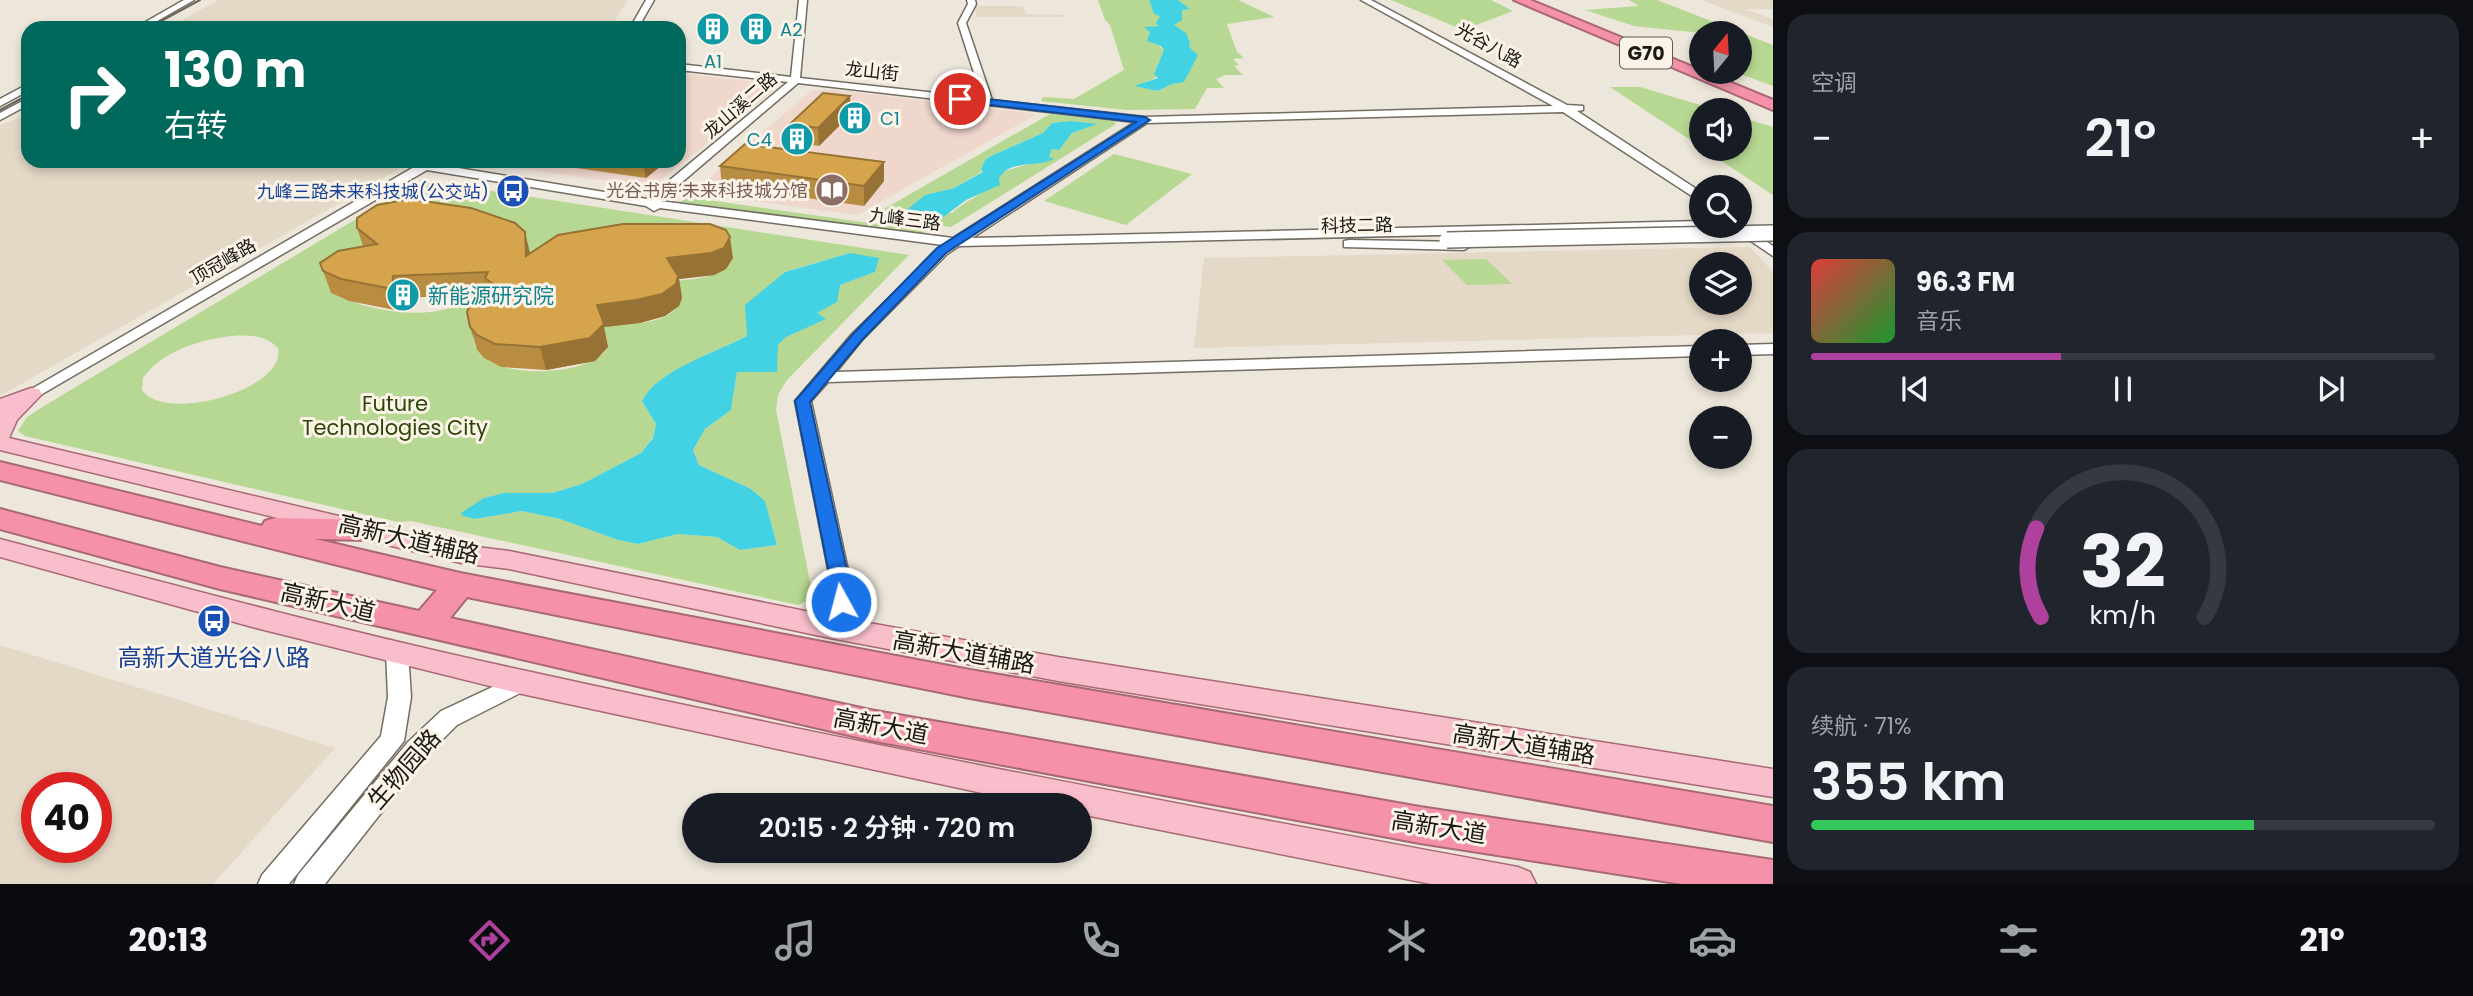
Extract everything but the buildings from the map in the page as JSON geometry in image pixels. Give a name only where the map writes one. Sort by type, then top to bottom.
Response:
[{"type":"highway","name":"G70","points":[[1520,0],[1773,105]]},
{"type":"highway","name":"G70","points":[[1539,0],[1689,62]]},
{"type":"highway","points":[[1745,84],[1773,95]]},
{"type":"highway","points":[[2,446],[64,489],[460,584],[970,684],[1773,824]]},
{"type":"highway","name":"高新大道","points":[[0,519],[219,578],[870,724],[1273,799],[1773,879]]},
{"type":"highway","points":[[220,526],[372,530]]},
{"type":"highway","points":[[427,624],[460,584]]},
{"type":"highway","points":[[1273,799],[1690,884]]},
{"type":"main road","points":[[0,407],[32,394]]},
{"type":"main road","points":[[2,446],[1,426],[8,415],[32,394]]},
{"type":"main road","name":"高新大道辅路","points":[[2,446],[372,530],[461,554],[509,560],[830,627],[1058,669],[1773,783]]},
{"type":"main road","points":[[0,548],[256,618],[522,682],[1159,816],[1518,884]]},
{"type":"main road","points":[[219,578],[256,618]]},
{"type":"main road","points":[[1058,669],[1213,726]]},
{"type":"main road","points":[[762,734],[870,724]]},
{"type":"street","points":[[638,21],[650,0]]},
{"type":"street","name":"龙山溪二路","points":[[652,205],[795,80],[803,0]]},
{"type":"street","points":[[971,0],[972,4],[962,23],[988,102]]},
{"type":"street","name":"光谷八路","points":[[1366,0],[1449,37],[1579,108],[1689,177]]},
{"type":"street","name":"光谷八路","points":[[1366,0],[1567,108],[1653,162],[1689,189]]},
{"type":"street","points":[[154,21],[194,2]]},
{"type":"street","points":[[166,21],[194,2]]},
{"type":"street","name":"龙山街","points":[[686,68],[1145,120],[1579,108]]},
{"type":"street","points":[[0,102],[21,92]]},
{"type":"street","points":[[0,102],[21,104]]},
{"type":"street","points":[[0,117],[21,106]]},
{"type":"street","points":[[830,627],[841,602],[841,584],[803,401],[821,377],[948,247],[1145,120]]},
{"type":"street","name":"顶冠峰路","points":[[32,394],[421,168]]},
{"type":"street","name":"九峰三路","points":[[456,168],[652,205],[948,247]]},
{"type":"street","points":[[1320,238],[1392,226],[1689,219]]},
{"type":"street","points":[[1752,223],[1773,239]]},
{"type":"street","points":[[1752,224],[1773,223]]},
{"type":"street","name":"科技二路","points":[[1443,236],[1689,226]]},
{"type":"street","name":"科技二路","points":[[948,247],[1320,238],[1773,233]]},
{"type":"street","points":[[1752,236],[1773,252]]},
{"type":"street","points":[[1320,238],[1419,246],[1755,238]]},
{"type":"street","points":[[1752,350],[1773,349]]},
{"type":"street","points":[[821,377],[1689,351]]},
{"type":"street","name":"生物园路","points":[[272,884],[392,741],[399,722],[400,680],[397,651]]},
{"type":"street","name":"生物园路","points":[[308,884],[417,749],[449,718],[522,682]]},
{"type":"shaded area","points":[[218,0],[628,0],[614,21],[181,21]]},
{"type":"shaded area","points":[[1702,0],[1773,0],[1773,9],[1745,9],[1773,19],[1773,27]]},
{"type":"shaded area","points":[[975,6],[1023,6],[1026,14],[1065,17],[976,17]]},
{"type":"shaded area","points":[[686,74],[763,83],[775,89],[686,160]]},
{"type":"shaded area","points":[[812,90],[834,90],[1037,114],[857,215],[692,193]]},
{"type":"shaded area","points":[[21,118],[21,168],[399,169],[0,396],[0,125]]},
{"type":"shaded area","points":[[518,168],[676,168],[661,180],[646,187]]},
{"type":"shaded area","points":[[1750,247],[1773,272],[1773,333],[1752,334],[1752,329],[1689,329],[1689,335],[1194,348],[1204,258]]},
{"type":"shaded area","points":[[0,645],[335,748],[213,884],[0,884]]},
{"type":"green space","points":[[1098,0],[1149,0],[1153,11],[1160,16],[1159,26],[1146,28],[1150,32],[1149,37],[1164,50],[1154,74],[1159,76],[1137,86],[1158,91],[1172,84],[1189,47],[1185,33],[1174,25],[1182,10],[1188,8],[1178,0],[1238,0],[1274,17],[1227,24],[1237,52],[1244,58],[1233,59],[1239,65],[1234,66],[1243,75],[1225,75],[1216,79],[1224,88],[1207,88],[1195,109],[1127,110],[1041,101],[1043,97],[1074,99],[1124,70],[1110,25],[1105,20]]},
{"type":"green space","points":[[1391,0],[1491,0],[1513,11],[1463,30]]},
{"type":"green space","points":[[1629,0],[1657,0],[1711,21],[1689,21],[1689,32],[1634,26],[1585,10],[1639,6]]},
{"type":"green space","points":[[1752,37],[1773,45],[1773,86],[1752,78]]},
{"type":"green space","points":[[1610,87],[1640,87],[1689,102],[1689,139]]},
{"type":"green space","points":[[1050,114],[1114,121],[1116,124],[951,227],[870,217]],"holes":[[[1071,121],[1095,124],[1072,133],[1059,150],[1052,148],[1049,158],[1002,172],[986,190],[952,213],[904,213],[925,195],[954,188],[983,171],[981,169],[985,160],[1043,133],[1052,123]]]},
{"type":"green space","points":[[1752,121],[1773,127],[1773,195],[1752,181],[1752,175],[1743,175],[1721,161],[1752,161]]},
{"type":"green space","points":[[1114,154],[1192,174],[1126,225],[1044,201]]},
{"type":"green space","name":"Future Technologies City","points":[[434,182],[909,255],[787,380],[778,395],[776,410],[812,592],[807,601],[798,605],[411,521],[398,522],[25,436],[18,431],[27,417],[44,406],[413,185]],"holes":[[[363,242],[528,250],[531,256],[732,258],[728,266],[711,275],[656,283],[682,298],[670,314],[649,322],[604,326],[608,347],[598,357],[582,365],[541,371],[499,366],[484,358],[475,346],[474,333],[486,294],[462,295],[458,305],[443,310],[411,313],[360,304],[331,293],[328,285],[364,249]],[[850,253],[875,272],[840,285],[816,313],[825,319],[786,337],[737,372],[731,410],[705,429],[693,450],[699,465],[751,489],[765,501],[777,545],[740,550],[717,537],[678,534],[638,544],[618,540],[560,519],[522,511],[475,519],[484,498],[504,493],[552,493],[582,484],[641,453],[653,437],[656,424],[642,401],[649,390],[674,371],[747,336],[747,322],[784,272]],[[251,336],[268,340],[278,348],[276,363],[264,377],[245,388],[198,402],[174,404],[155,400],[142,390],[143,378],[161,360],[183,348],[220,338]]]},
{"type":"green space","points":[[687,197],[925,231],[922,235],[681,202]]},
{"type":"green space","points":[[1486,259],[1512,284],[1467,285],[1442,260]]},
{"type":"water","points":[[1149,0],[1178,0],[1190,9],[1182,10],[1182,20],[1174,25],[1186,33],[1189,47],[1198,55],[1184,82],[1158,91],[1134,86],[1158,78],[1154,74],[1164,50],[1161,46],[1147,41],[1150,32],[1144,27],[1159,26],[1156,23],[1160,16],[1154,14]]},
{"type":"water","points":[[1071,121],[1097,124],[1072,133],[1059,150],[1052,149],[1049,157],[1054,159],[1009,169],[999,179],[1000,185],[966,200],[942,218],[903,213],[925,195],[954,188],[983,172],[981,169],[985,160],[991,156],[1043,133],[1052,123]]},
{"type":"water","points":[[850,253],[879,258],[875,272],[840,285],[837,302],[817,313],[826,319],[786,337],[778,345],[777,372],[737,372],[731,410],[705,429],[693,450],[699,465],[751,489],[765,501],[777,545],[740,550],[717,537],[678,534],[638,544],[618,540],[560,519],[522,511],[475,519],[463,516],[461,513],[484,498],[504,493],[552,493],[582,484],[641,453],[653,438],[656,424],[642,401],[650,390],[674,371],[747,336],[745,305],[785,272]]},
{"type":"tram line","points":[[161,21],[200,0]]},
{"type":"tram line","points":[[0,110],[21,99]]},
{"type":"place","name":"A1","points":[[713,29]]},
{"type":"place","name":"A2","points":[[756,29]]},
{"type":"place","name":"C1","points":[[855,118]]},
{"type":"place","name":"C4","points":[[797,139]]},
{"type":"place","name":"光谷书房·未来科技城分馆","points":[[832,190]]},
{"type":"place","name":"九峰三路未来科技城(公交站)","points":[[513,191]]},
{"type":"place","name":"新能源研究院","points":[[403,295]]},
{"type":"place","name":"高新大道光谷八路","points":[[214,621]]},
{"type":"route","points":[[841,602],[841,584],[803,401],[858,337],[942,251],[1145,120],[960,99]]}]
